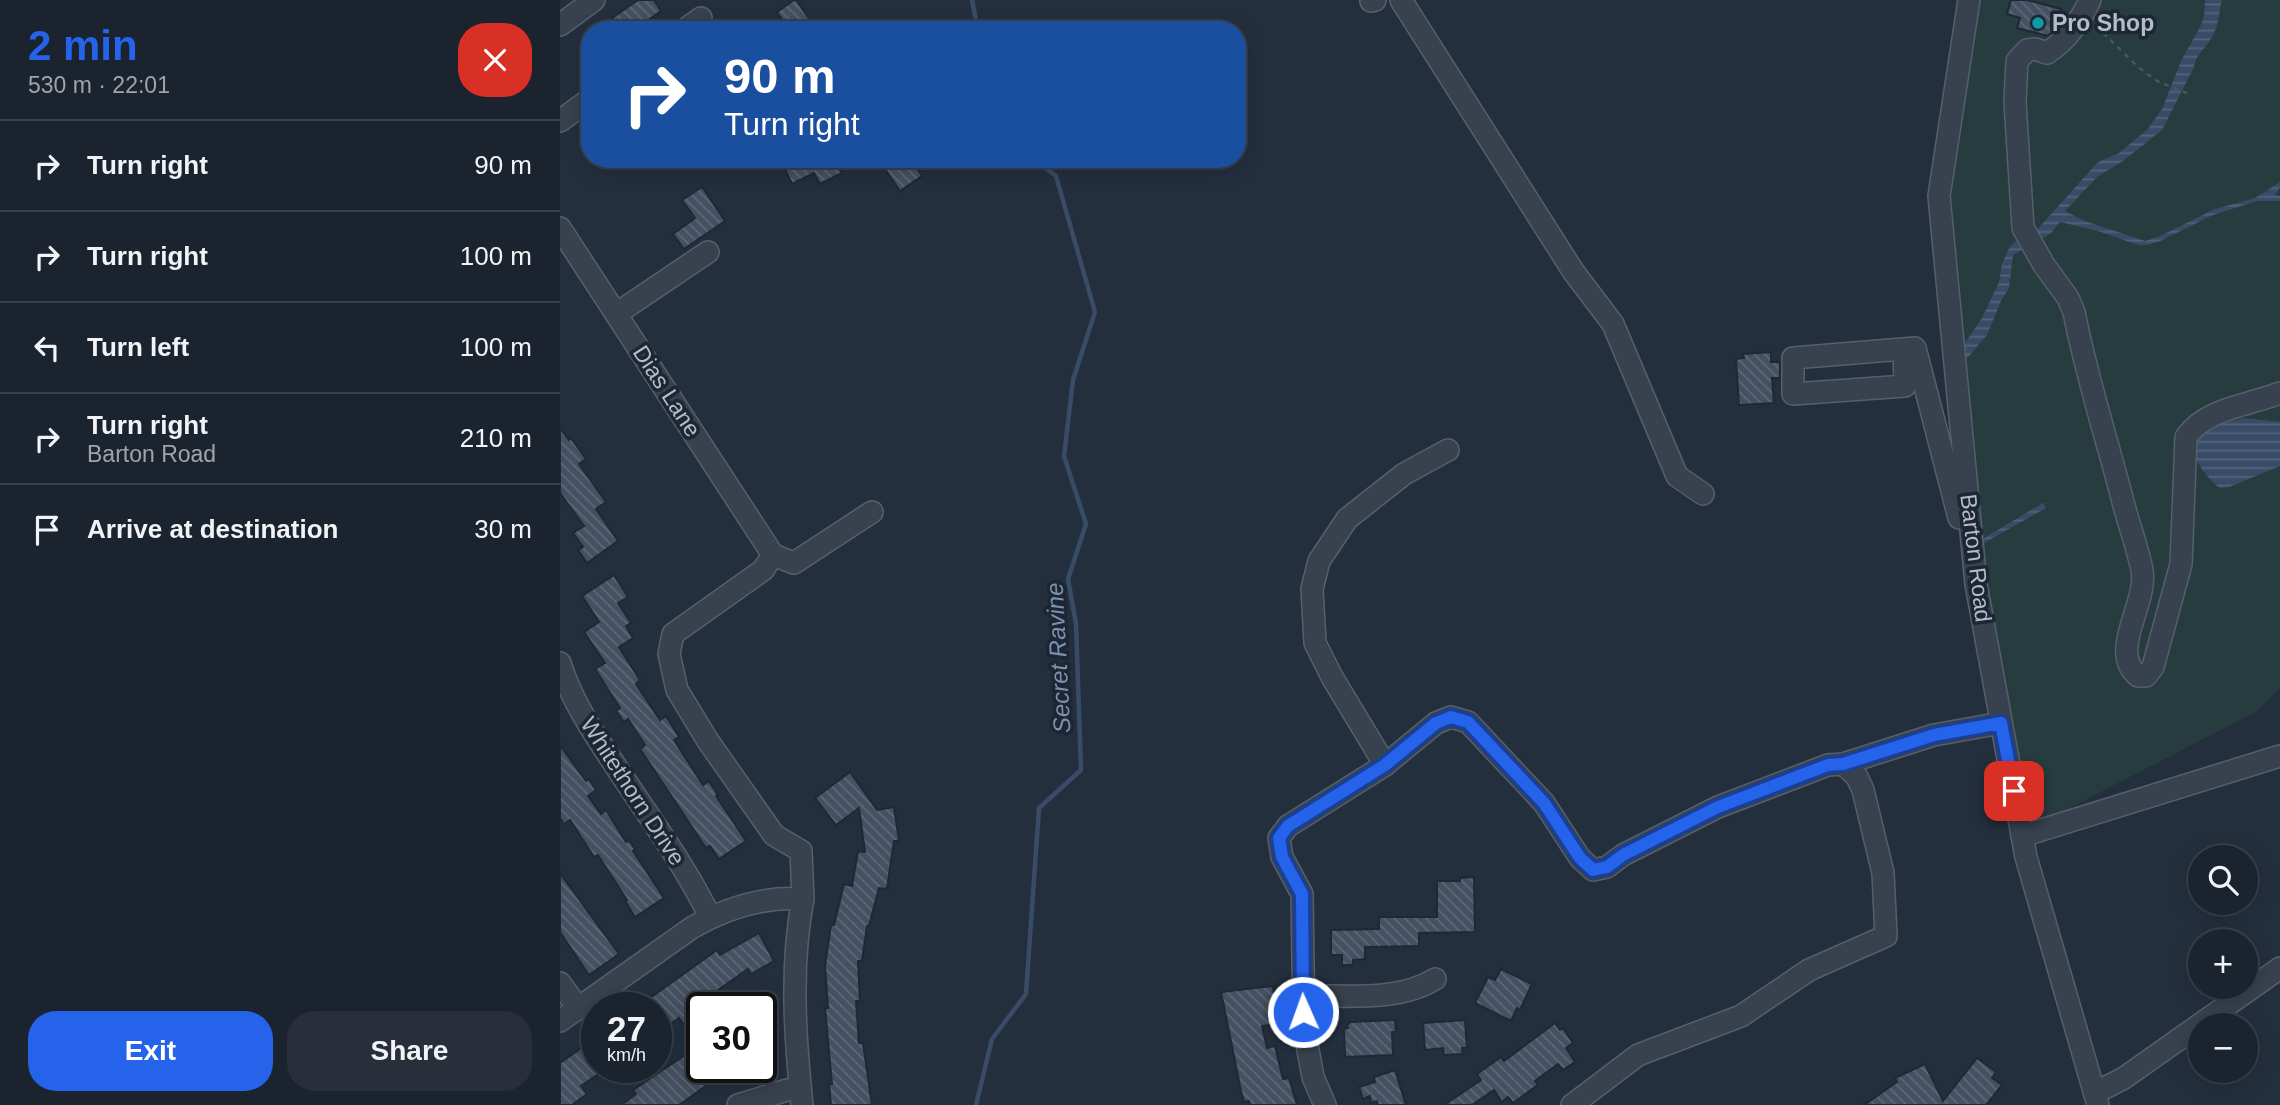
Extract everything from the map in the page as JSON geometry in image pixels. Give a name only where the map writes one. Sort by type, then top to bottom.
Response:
[{"type":"street","points":[[560,25],[594,0]]},
{"type":"street","points":[[1401,0],[1573,271],[1613,324],[1677,476],[1703,494]]},
{"type":"street","name":"Barton Road","points":[[1969,0],[1939,196],[1976,584],[2022,836],[2097,1099]]},
{"type":"street","points":[[2086,8],[2071,30],[2047,53],[2035,49],[2022,52],[2017,61],[2007,107],[2030,240],[2068,298],[2074,312],[2094,401],[2115,467],[2141,566],[2142,592],[2126,648],[2128,665],[2138,676],[2146,676],[2153,667],[2181,564],[2186,437],[2190,431],[2216,413],[2256,403],[2280,393]]},
{"type":"street","points":[[560,121],[581,106]]},
{"type":"street","name":"Dias Lane","points":[[560,228],[773,555]]},
{"type":"street","points":[[616,314],[708,252]]},
{"type":"street","points":[[1904,349],[1905,386],[1793,394],[1793,358],[1915,348],[1976,584]]},
{"type":"street","points":[[1385,765],[1332,677],[1315,643],[1312,589],[1318,561],[1347,519],[1404,474],[1447,450]]},
{"type":"street","points":[[738,1105],[787,1090],[801,1097],[795,978],[796,947],[803,899],[801,850],[774,835],[708,741],[677,690],[669,654],[673,634],[763,570],[773,555],[794,563],[872,512]]},
{"type":"street","name":"Whitethorn Drive","points":[[560,663],[566,683],[589,726],[680,863],[710,917]]},
{"type":"street","points":[[1325,1105],[1313,1077],[1307,1053],[1302,996],[1302,894],[1282,857],[1279,838],[1288,826],[1385,765],[1436,723],[1451,717],[1468,722],[1544,803],[1580,858],[1593,870],[1607,867],[1623,855],[1718,807],[1828,765],[1843,764],[1934,735],[2001,723]]},
{"type":"street","points":[[2022,836],[2280,756]]},
{"type":"street","points":[[1572,1105],[1638,1055],[1741,1016],[1809,970],[1886,936],[1883,873],[1863,790],[1857,776],[1843,764]]},
{"type":"street","points":[[560,1021],[710,917],[764,900],[782,897],[803,899]]},
{"type":"street","points":[[2097,1099],[2280,968]]},
{"type":"street","points":[[1302,996],[1394,994],[1411,991],[1435,979]]},
{"type":"street","points":[[560,983],[578,1008]]},
{"type":"path","points":[[2086,8],[2137,66],[2157,81],[2189,94]]},
{"type":"green space","points":[[1975,0],[2280,0],[2280,689],[2254,713],[2052,817],[2026,825],[1981,585],[1947,187]]},
{"type":"water","points":[[2205,0],[2222,0],[2216,29],[2197,58],[2162,130],[2123,161],[2097,177],[2065,211],[2085,221],[2145,241],[2215,209],[2255,198],[2280,182],[2275,195],[2280,196],[2280,201],[2257,201],[2213,215],[2147,245],[2138,245],[2098,231],[2060,222],[2051,233],[2013,255],[2009,288],[1987,335],[1963,363],[1959,352],[1982,318],[1999,282],[2002,264],[2010,246],[2031,231],[2035,232],[2098,162],[2119,153],[2148,129],[2162,109],[2181,61],[2200,27]]},
{"type":"water","points":[[2244,418],[2280,422],[2280,466],[2229,487],[2220,488],[2201,468],[2191,443],[2209,427]]},
{"type":"water","points":[[2043,503],[2046,508],[1982,544],[1981,540]]},
{"type":"building","points":[[638,0],[654,0],[661,11],[647,21],[614,21],[612,18]]},
{"type":"building","points":[[796,0],[811,21],[783,21],[777,12]]},
{"type":"building","name":"Pro Shop","points":[[2011,0],[2027,0],[2061,9],[2056,28],[2048,36],[2017,28],[2020,18],[2007,14]]},
{"type":"building","points":[[784,168],[840,168],[842,173],[820,184],[814,173],[792,184]]},
{"type":"building","points":[[884,168],[917,168],[922,176],[900,191]]},
{"type":"building","points":[[702,187],[725,221],[684,249],[673,234],[695,218],[682,200]]},
{"type":"building","points":[[1771,352],[1771,362],[1780,362],[1780,378],[1772,378],[1774,403],[1739,405],[1736,359],[1744,358],[1743,354]]},
{"type":"building","points":[[560,428],[586,459],[579,464],[606,502],[596,509],[618,541],[587,563],[578,550],[583,547],[573,533],[584,526],[560,493]]},
{"type":"building","points":[[614,575],[628,597],[618,603],[631,623],[626,626],[633,638],[619,647],[640,680],[636,684],[660,720],[666,716],[679,737],[674,740],[703,785],[709,781],[746,841],[719,859],[710,846],[706,848],[640,749],[645,745],[628,719],[624,722],[616,711],[620,708],[595,669],[605,663],[584,632],[599,622],[582,596]]},
{"type":"building","points":[[560,745],[586,781],[589,779],[596,790],[588,796],[601,814],[606,810],[626,842],[629,840],[635,849],[633,851],[664,898],[635,917],[598,855],[594,857],[570,820],[564,824],[560,818]]},
{"type":"building","points":[[850,772],[877,810],[894,807],[899,841],[894,841],[887,889],[879,888],[867,926],[862,961],[858,961],[860,1001],[856,1001],[859,1043],[863,1043],[872,1105],[831,1105],[829,1084],[832,1084],[825,1008],[828,1008],[825,965],[831,925],[834,925],[844,884],[852,886],[858,851],[865,852],[859,808],[836,825],[815,798]]},
{"type":"building","points":[[560,873],[619,954],[589,975],[560,932]]},
{"type":"building","points":[[1474,877],[1475,932],[1419,933],[1419,946],[1365,947],[1365,959],[1353,960],[1353,965],[1342,965],[1342,955],[1331,955],[1331,930],[1379,929],[1379,917],[1437,917],[1437,881],[1460,881],[1460,878]]},
{"type":"building","points":[[759,933],[774,961],[751,974],[748,969],[715,992],[686,992],[686,1022],[683,1024],[679,1018],[672,1023],[672,992],[658,992],[717,950],[720,955]]},
{"type":"building","points":[[1501,969],[1532,984],[1520,1010],[1517,1008],[1511,1021],[1475,1003],[1488,977],[1495,980]]},
{"type":"building","points":[[1273,986],[1278,1024],[1262,1026],[1267,1048],[1275,1046],[1283,1079],[1289,1078],[1297,1105],[1250,1105],[1249,1101],[1244,1102],[1221,992]]},
{"type":"building","points":[[1395,1020],[1396,1032],[1392,1032],[1393,1055],[1345,1057],[1344,1029],[1348,1028],[1347,1025],[1351,1022]]},
{"type":"building","points":[[1465,1020],[1467,1048],[1462,1048],[1463,1054],[1444,1055],[1443,1048],[1425,1050],[1423,1023]]},
{"type":"building","points":[[1555,1023],[1560,1030],[1563,1028],[1573,1043],[1566,1048],[1575,1062],[1563,1070],[1558,1064],[1535,1081],[1538,1085],[1513,1103],[1508,1097],[1502,1102],[1494,1090],[1472,1105],[1444,1105],[1481,1080],[1477,1074],[1501,1057],[1504,1061]]},
{"type":"building","points":[[581,1048],[581,1083],[585,1083],[581,1086],[587,1094],[572,1105],[560,1105],[560,1063]]},
{"type":"building","points":[[686,1055],[686,1083],[710,1083],[679,1105],[621,1105],[636,1094],[633,1090],[644,1083],[672,1083],[672,1064]]},
{"type":"building","points":[[1977,1058],[1996,1072],[1992,1078],[2002,1085],[1986,1105],[1864,1105],[1897,1082],[1895,1078],[1925,1064],[1943,1101]]},
{"type":"building","points":[[1395,1070],[1406,1105],[1378,1105],[1377,1101],[1371,1103],[1370,1096],[1363,1099],[1359,1087],[1375,1082],[1374,1077]]},
{"type":"waterway","name":"Secret Ravine","points":[[972,0],[976,21]]},
{"type":"waterway","name":"Secret Ravine","points":[[976,1105],[992,1039],[1026,994],[1039,808],[1081,770],[1076,624],[1068,579],[1086,524],[1064,456],[1073,380],[1095,312],[1056,176],[1046,168]]},
{"type":"place","name":"Pro Shop","points":[[2038,23]]},
{"type":"route","points":[[1303,1012],[1302,894],[1282,857],[1279,838],[1288,826],[1385,765],[1436,723],[1451,717],[1468,722],[1544,803],[1580,858],[1593,870],[1607,867],[1623,855],[1718,807],[1828,765],[1843,764],[1934,735],[2001,723],[2014,791]]}]
